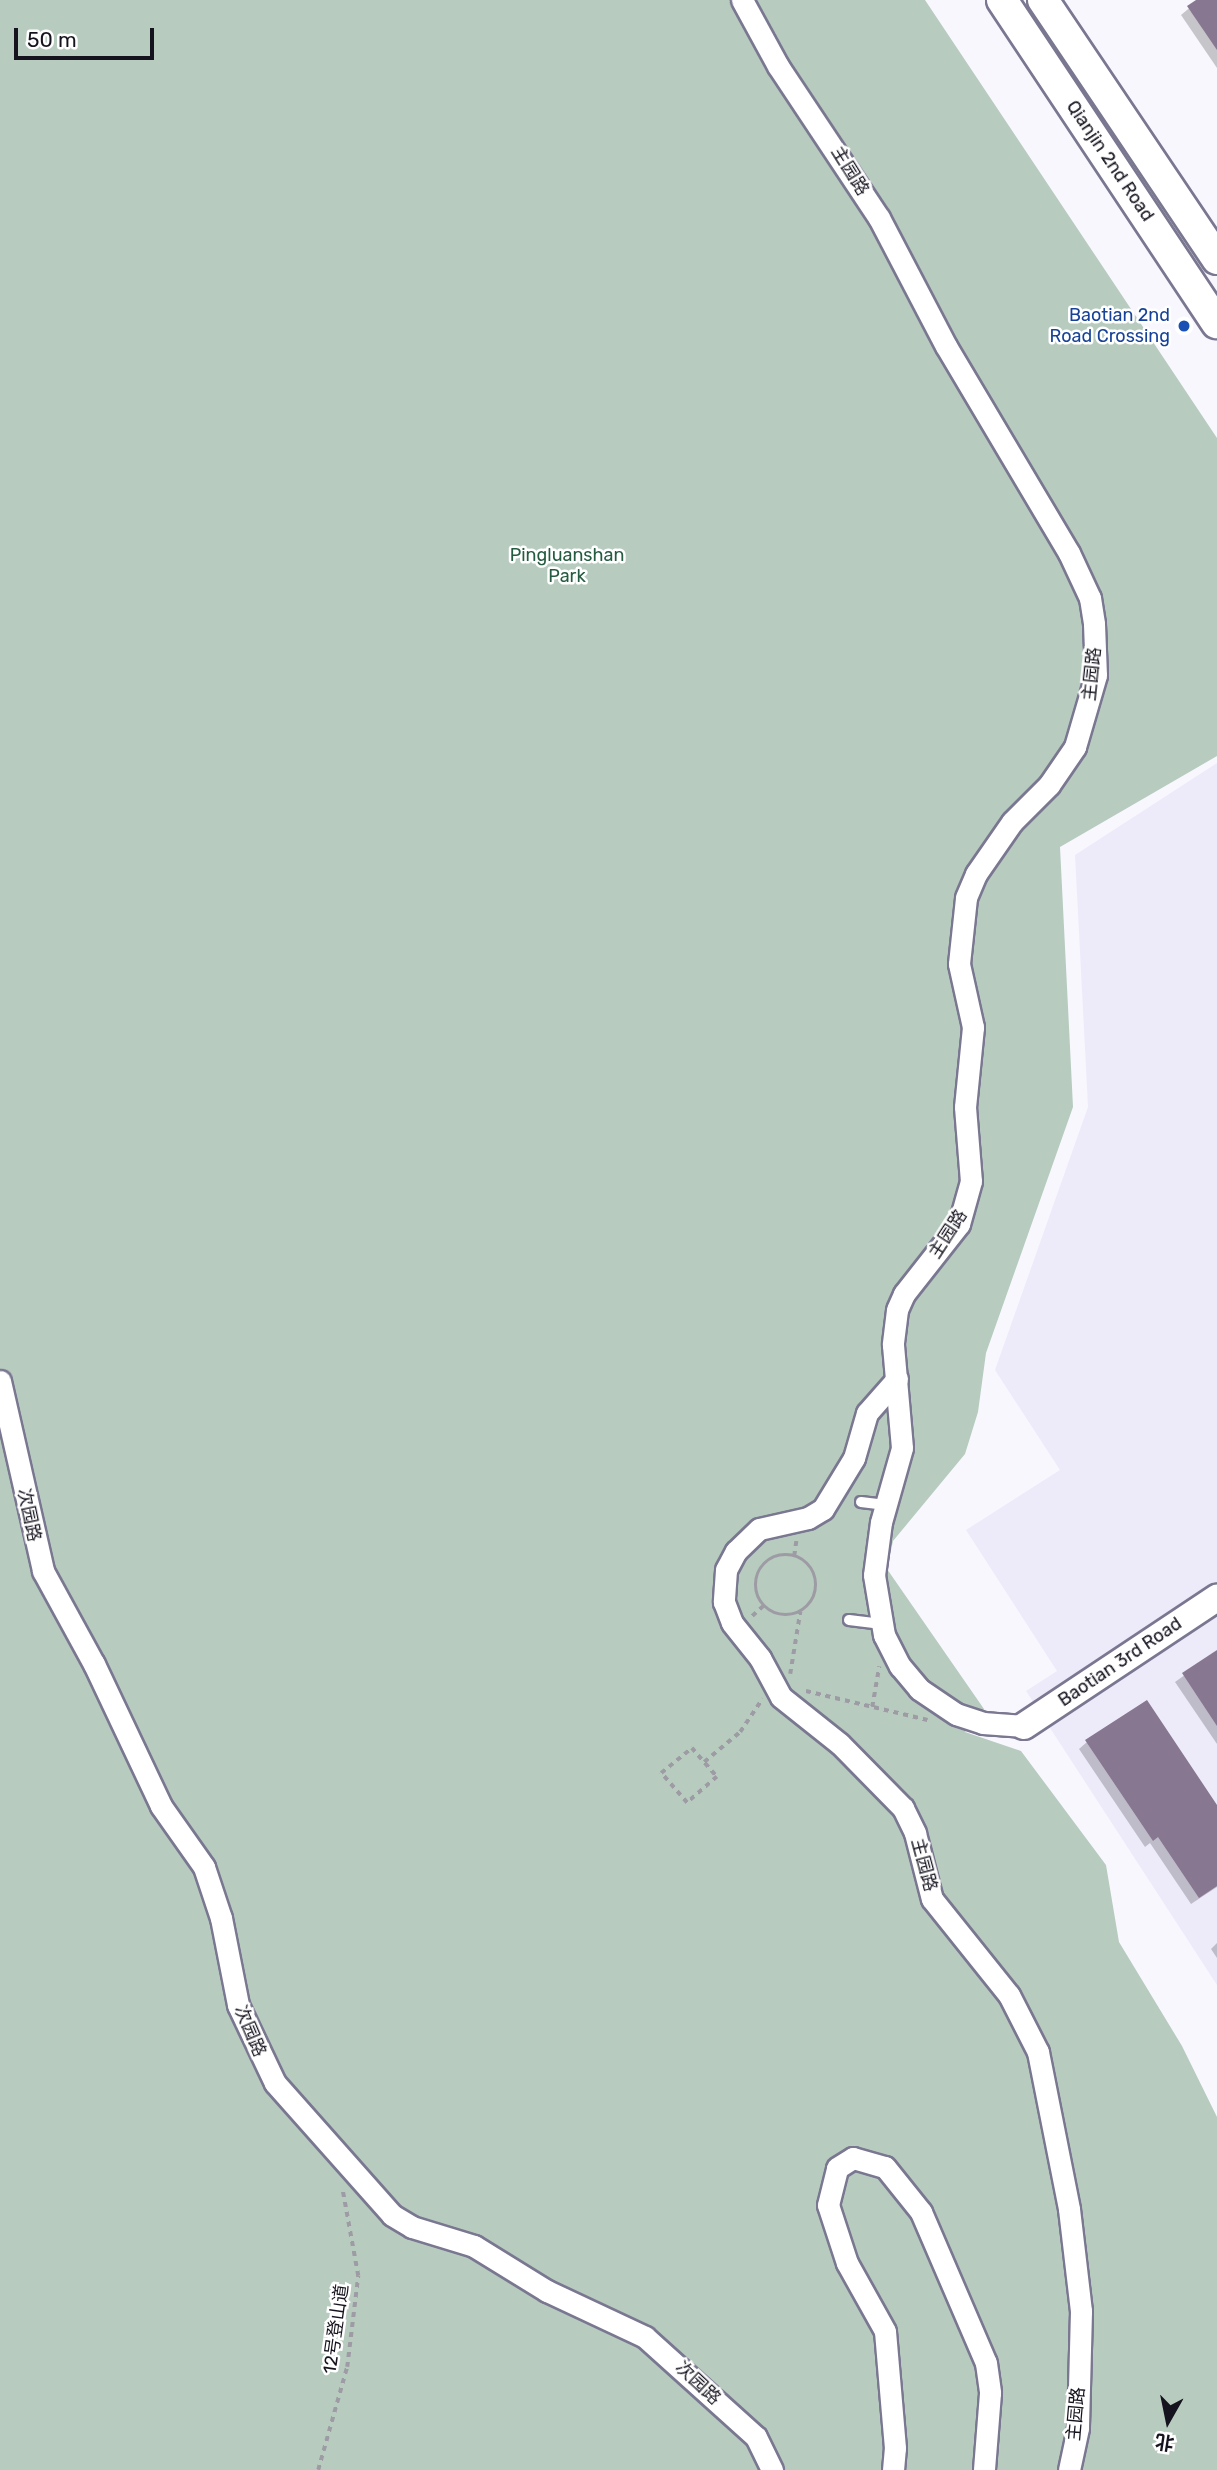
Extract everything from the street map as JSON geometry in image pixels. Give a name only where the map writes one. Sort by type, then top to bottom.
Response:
[{"type":"main road","name":"Qianjin 2nd Road","points":[[1031,3],[1217,259]]},
{"type":"main road","name":"Qianjin 2nd Road","points":[[1031,3],[1217,323]]},
{"type":"street","name":"主园路","points":[[742,0],[778,66],[879,218],[946,346],[1069,553],[1090,598],[1096,675],[1075,747],[1049,785],[1012,822],[976,874],[966,898],[959,964],[973,1027],[965,1107],[971,1181],[959,1224],[904,1294],[897,1310],[893,1345],[902,1448],[886,1505],[874,1575],[880,1624],[900,1667],[932,1700],[984,1723],[1024,1727]]},
{"type":"street","name":"主园路","points":[[897,1379],[867,1413],[854,1458],[823,1509],[808,1518],[760,1529],[730,1560],[724,1581],[727,1613],[780,1685],[780,1697],[840,1744],[903,1808],[915,1833],[932,1899],[1009,1995],[1038,2052],[1069,2209],[1081,2311],[1078,2428],[1069,2470]]},
{"type":"street","name":"次园路","points":[[0,1381],[43,1571],[106,1686],[157,1798],[204,1867],[221,1918],[238,2005],[266,2068],[335,2148],[367,2191],[402,2221],[474,2246],[547,2291],[645,2337],[756,2437],[772,2470]]},
{"type":"street","name":"Baotian 3rd Road","points":[[1024,1727],[1217,1598]]},
{"type":"street","points":[[893,2470],[895,2448],[885,2331],[847,2263],[828,2204],[837,2168],[853,2158],[885,2167],[921,2212],[986,2363],[990,2393],[984,2470]]},
{"type":"lane","points":[[861,1502],[886,1505]]},
{"type":"lane","points":[[849,1620],[880,1624]]},
{"type":"path","points":[[704,1762],[740,1732],[780,1685],[800,1612],[816,1591],[814,1573],[794,1556],[768,1560],[755,1582],[758,1599],[777,1614],[800,1612]]},
{"type":"path","points":[[872,1707],[880,1659]]},
{"type":"path","points":[[780,1685],[934,1722]]},
{"type":"path","points":[[692,1748],[704,1762],[718,1777],[687,1803],[662,1773],[692,1748]]},
{"type":"path","name":"12号登山道","points":[[318,2470],[347,2367],[358,2276],[335,2148]]},
{"type":"shaded area","points":[[1217,763],[1217,1985],[1026,1691],[1057,1671],[966,1530],[1060,1470],[995,1370],[1088,1107],[1075,855]]},
{"type":"green space","name":"Pingluanshan Park","points":[[0,0],[925,0],[1217,438],[1217,756],[1060,847],[1073,1107],[986,1353],[978,1412],[965,1454],[893,1541],[887,1569],[984,1709],[965,1732],[1021,1751],[1106,1865],[1119,1942],[1182,2046],[1217,2117],[1217,2470],[0,2470]]},
{"type":"building","points":[[1196,0],[1217,0],[1217,50],[1187,6]]},
{"type":"building","points":[[1217,1650],[1217,1726],[1182,1673]]},
{"type":"building","points":[[1147,1700],[1217,1805],[1217,1886],[1199,1898],[1158,1837],[1153,1841],[1085,1740]]},
{"type":"place","name":"Baotian 2nd Road Crossing","points":[[1184,326]]}]
